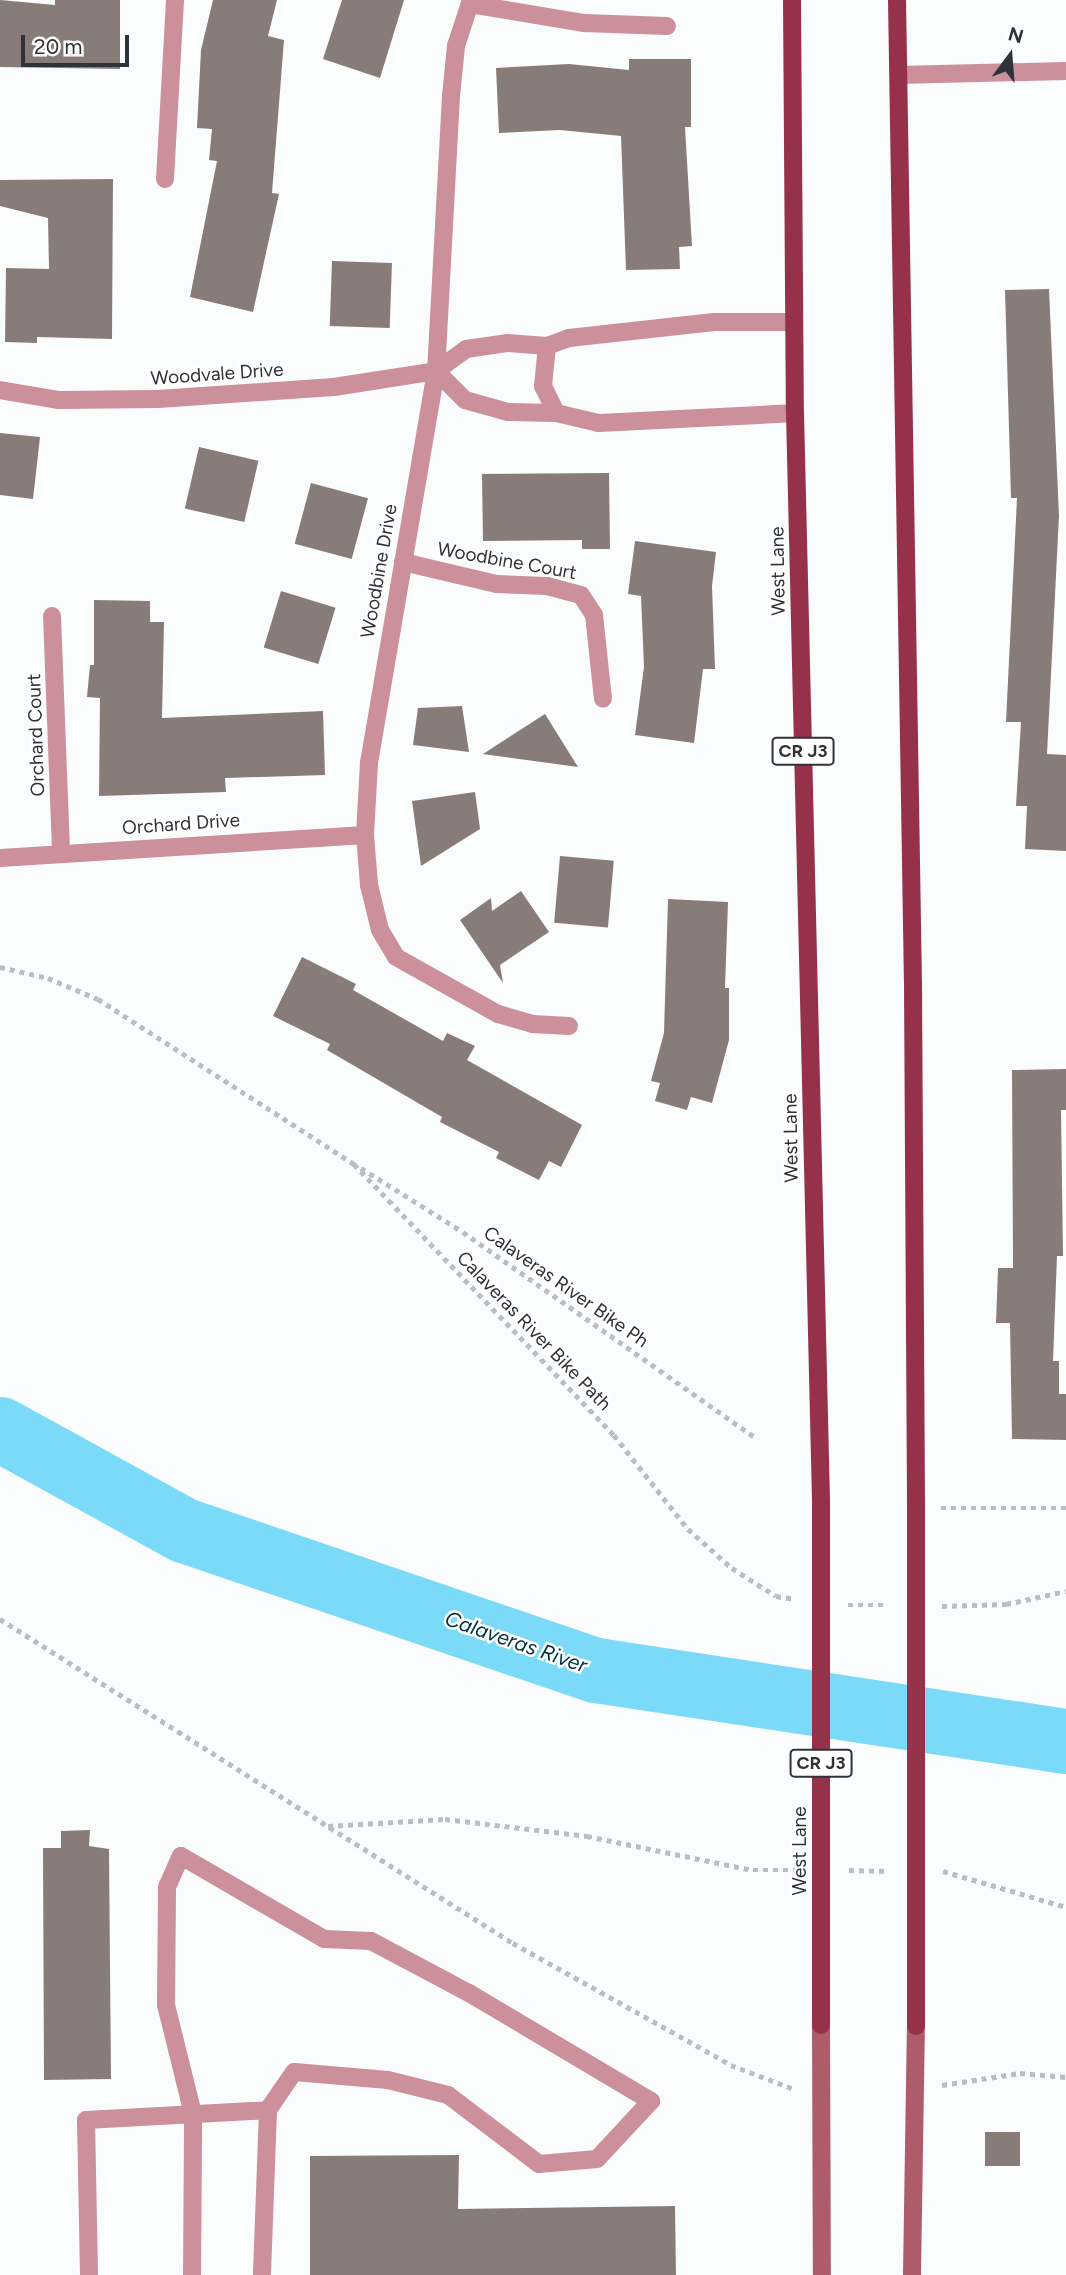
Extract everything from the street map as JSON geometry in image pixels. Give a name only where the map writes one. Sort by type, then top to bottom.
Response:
[{"type":"main road","name":"West Lane","points":[[792,0],[795,413],[821,1501],[822,2275]]},
{"type":"main road","points":[[897,0],[916,1509],[916,2026],[912,2275]]},
{"type":"street","points":[[165,179],[175,0]]},
{"type":"street","points":[[470,2],[584,23],[667,26]]},
{"type":"street","name":"Woodbine Drive","points":[[470,2],[456,46],[451,96],[436,372],[380,683],[365,835],[380,930],[396,957],[498,1014],[532,1024],[569,1026]]},
{"type":"street","points":[[899,75],[1066,71]]},
{"type":"street","name":"Woodvale Drive","points":[[0,390],[59,400],[158,399],[334,387],[436,372],[466,349],[506,343],[547,346],[569,338],[714,322],[794,322]]},
{"type":"street","points":[[547,346],[543,386],[556,414]]},
{"type":"street","points":[[436,372],[465,400],[508,412],[556,414],[599,423],[795,413]]},
{"type":"street","name":"Woodbine Court","points":[[403,562],[496,584],[547,586],[581,595],[594,615],[603,699]]},
{"type":"street","name":"Orchard Court","points":[[52,616],[61,853]]},
{"type":"street","name":"Orchard Drive","points":[[0,858],[365,835]]},
{"type":"street","points":[[192,2275],[193,2114],[166,2004],[167,1887],[181,1856],[324,1938],[371,1941],[396,1954],[651,2101],[597,2159],[540,2164],[448,2095],[388,2080],[294,2072],[268,2110],[262,2275]]},
{"type":"street","points":[[89,2275],[86,2120],[268,2110]]},
{"type":"path","name":"Calaveras River Bike Path","points":[[0,967],[48,978],[98,999],[354,1164],[614,1435],[688,1529],[732,1568],[776,1596],[803,1601]]},
{"type":"path","name":"Calaveras River Bike Ph","points":[[354,1164],[463,1232],[758,1439]]},
{"type":"path","points":[[916,1509],[1066,1508]]},
{"type":"path","points":[[933,1606],[1006,1604],[1066,1591]]},
{"type":"path","points":[[843,1605],[894,1605]]},
{"type":"path","points":[[0,1619],[513,1943],[731,2065],[821,2099]]},
{"type":"path","points":[[328,1826],[445,1819],[587,1836],[752,1870],[805,1870]]},
{"type":"path","points":[[845,1870],[898,1871]]},
{"type":"path","points":[[937,1871],[1066,1907]]},
{"type":"path","points":[[915,2089],[1020,2073],[1066,2077]]},
{"type":"building","points":[[0,0],[55,5],[55,0],[120,0],[120,69],[0,67]]},
{"type":"building","points":[[213,0],[277,0],[268,36],[284,40],[272,193],[279,194],[253,312],[190,297],[217,161],[209,160],[212,129],[197,128],[201,50]]},
{"type":"building","points":[[342,0],[404,0],[380,78],[323,59]]},
{"type":"building","points":[[629,59],[691,59],[691,127],[685,127],[692,246],[679,247],[680,269],[626,270],[621,136],[560,130],[499,133],[496,68],[569,64],[629,70]]},
{"type":"building","points":[[113,179],[112,339],[37,337],[37,343],[5,342],[6,268],[49,269],[48,218],[0,206],[0,180]]},
{"type":"building","points":[[332,261],[392,263],[390,328],[330,326]]},
{"type":"building","points":[[1049,289],[1059,516],[1047,754],[1066,755],[1066,851],[1025,849],[1027,806],[1016,806],[1021,722],[1006,722],[1017,498],[1011,498],[1005,290]]},
{"type":"building","points":[[0,433],[40,437],[33,499],[0,495]]},
{"type":"building","points":[[199,447],[258,461],[244,522],[185,508]]},
{"type":"building","points":[[609,473],[610,549],[582,549],[582,540],[483,541],[482,474]]},
{"type":"building","points":[[311,483],[368,498],[352,559],[295,544]]},
{"type":"building","points":[[635,541],[716,552],[712,586],[715,669],[703,669],[694,743],[635,735],[644,667],[641,596],[628,594]]},
{"type":"building","points":[[281,591],[336,608],[318,664],[264,647]]},
{"type":"building","points":[[94,600],[150,601],[150,622],[164,622],[162,718],[323,711],[325,775],[225,778],[226,792],[99,796],[100,698],[87,697],[90,665],[94,665]]},
{"type":"building","points":[[462,706],[469,752],[413,745],[418,708]]},
{"type":"building","points":[[545,714],[578,767],[483,754]]},
{"type":"building","points":[[475,792],[480,829],[421,866],[412,801]]},
{"type":"building","points":[[560,856],[614,861],[608,927],[554,923]]},
{"type":"building","points":[[521,891],[549,932],[500,965],[503,983],[460,920],[491,898],[492,911]]},
{"type":"building","points":[[668,899],[728,902],[725,988],[729,988],[729,1040],[712,1103],[691,1097],[687,1110],[655,1101],[660,1083],[651,1081],[664,1033]]},
{"type":"building","points":[[302,957],[356,984],[353,990],[443,1041],[447,1033],[475,1046],[467,1060],[582,1125],[561,1167],[549,1161],[539,1180],[496,1158],[499,1152],[440,1122],[442,1117],[327,1050],[330,1044],[273,1016]]},
{"type":"building","points":[[1066,1069],[1066,1110],[1061,1110],[1063,1256],[1057,1256],[1053,1361],[1059,1361],[1059,1394],[1066,1394],[1066,1440],[1012,1439],[1010,1323],[996,1323],[998,1268],[1013,1268],[1012,1070]]},
{"type":"building","points":[[90,1830],[89,1846],[109,1849],[111,2079],[44,2080],[43,1848],[61,1848],[61,1831]]},
{"type":"building","points":[[985,2132],[1020,2132],[1020,2166],[985,2166]]},
{"type":"building","points":[[459,2155],[458,2209],[675,2206],[676,2275],[310,2275],[310,2156]]},
{"type":"waterway","name":"Calaveras River","points":[[0,1429],[184,1530],[596,1670],[1066,1741]]}]
